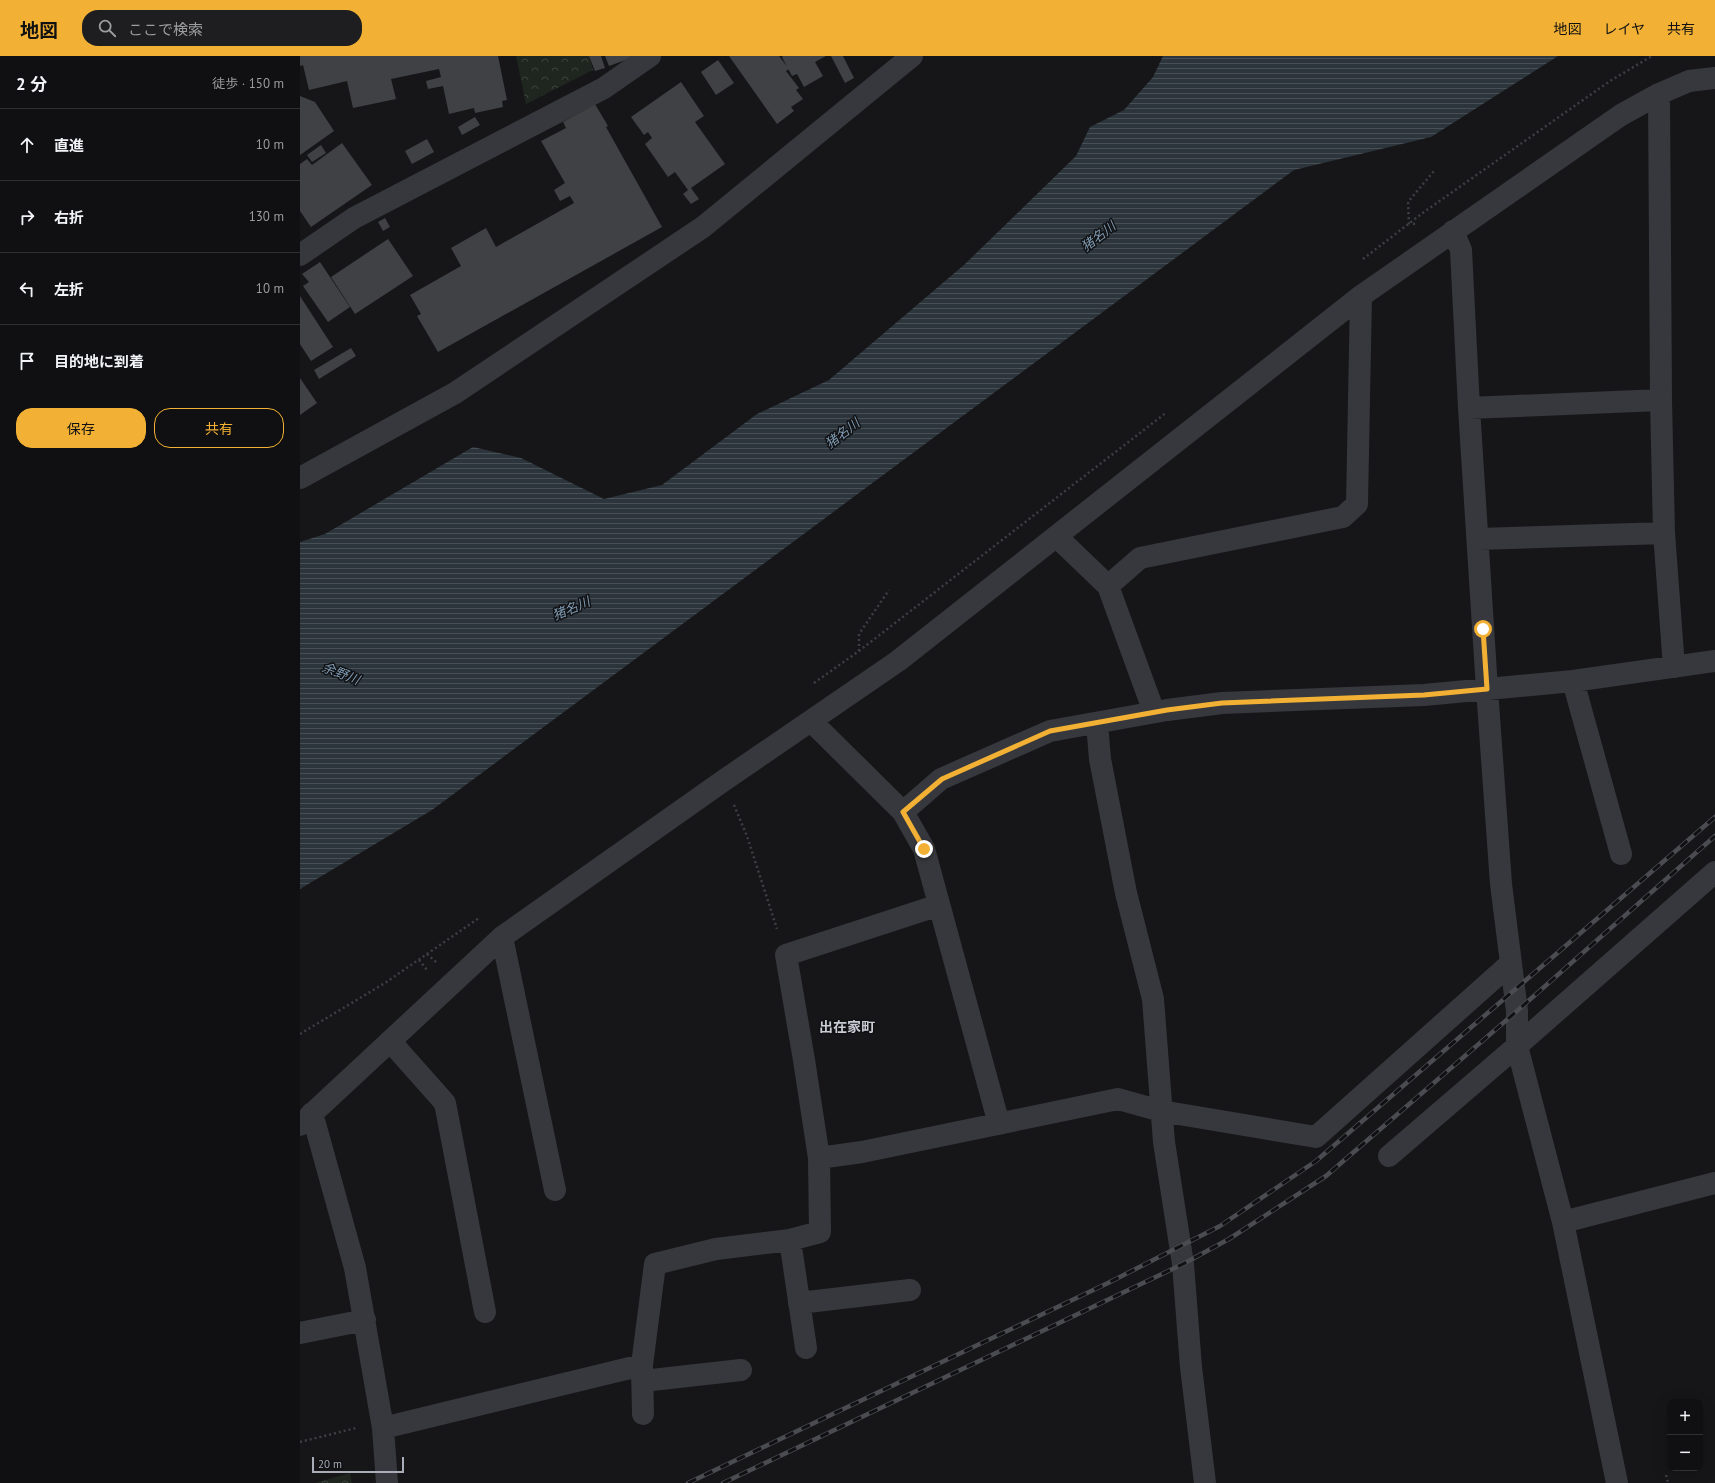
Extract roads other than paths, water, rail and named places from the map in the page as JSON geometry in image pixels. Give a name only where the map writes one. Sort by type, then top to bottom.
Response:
[{"type":"street","points":[[300,255],[354,218],[604,88],[650,56]]},
{"type":"street","points":[[300,478],[455,393],[703,227],[912,56]]},
{"type":"street","points":[[388,1483],[383,1424],[355,1268],[306,1119],[502,937],[723,781],[898,661],[1361,296],[1621,115],[1659,94],[1689,81],[1715,78]]},
{"type":"street","points":[[1659,94],[1661,400],[1664,533],[1674,667]]},
{"type":"street","points":[[1453,231],[1462,250],[1469,408],[1487,689],[1501,884],[1510,964],[1518,1011],[1517,1046],[1563,1222],[1617,1483]]},
{"type":"street","points":[[1108,586],[1140,558],[1343,517],[1357,504],[1361,296]]},
{"type":"street","points":[[1469,408],[1661,400]]},
{"type":"street","points":[[1478,539],[1664,533]]},
{"type":"street","points":[[1057,536],[1108,586],[1154,712]]},
{"type":"street","points":[[903,812],[942,779],[1050,731],[1154,712],[1222,703],[1424,695],[1573,681],[1715,661]]},
{"type":"street","points":[[1573,681],[1621,854]]},
{"type":"street","points":[[810,721],[903,812],[924,849],[999,1124]]},
{"type":"street","points":[[1097,723],[1100,759],[1126,893],[1153,999],[1164,1142],[1183,1264],[1191,1367],[1205,1483]]},
{"type":"street","points":[[1389,1156],[1715,872]]},
{"type":"street","points":[[643,1414],[642,1373],[655,1264],[716,1250],[790,1240],[820,1232],[819,1158],[786,955],[939,905]]},
{"type":"street","points":[[502,937],[555,1190]]},
{"type":"street","points":[[819,1158],[862,1152],[1118,1099],[1161,1111],[1316,1137],[1510,964]]},
{"type":"street","points":[[390,1041],[445,1103],[485,1312]]},
{"type":"street","points":[[1563,1222],[1715,1183]]},
{"type":"street","points":[[790,1240],[806,1348]]},
{"type":"street","points":[[799,1303],[910,1290]]},
{"type":"street","points":[[300,1333],[365,1320]]},
{"type":"street","points":[[383,1424],[642,1373],[741,1370]]},
{"type":"water","points":[[1163,56],[1558,56],[1431,137],[1294,170],[432,810],[300,889],[300,542],[325,534],[473,447],[521,458],[604,499],[662,485],[757,414],[829,380],[965,264],[1076,156],[1090,127],[1124,110],[1153,77]]},
{"type":"railway","points":[[688,1483],[1108,1283],[1220,1226],[1316,1161],[1715,817]]},
{"type":"railway","points":[[723,1483],[1183,1264],[1229,1239],[1326,1176],[1517,1011],[1715,836]]},
{"type":"district","name":"出在家町","points":[[847,1027]]},
{"type":"water label","name":"猪名川","points":[[1098,236]]},
{"type":"water label","name":"猪名川","points":[[842,433]]},
{"type":"water label","name":"猪名川","points":[[571,608]]},
{"type":"water label","name":"余野川","points":[[341,673]]}]
